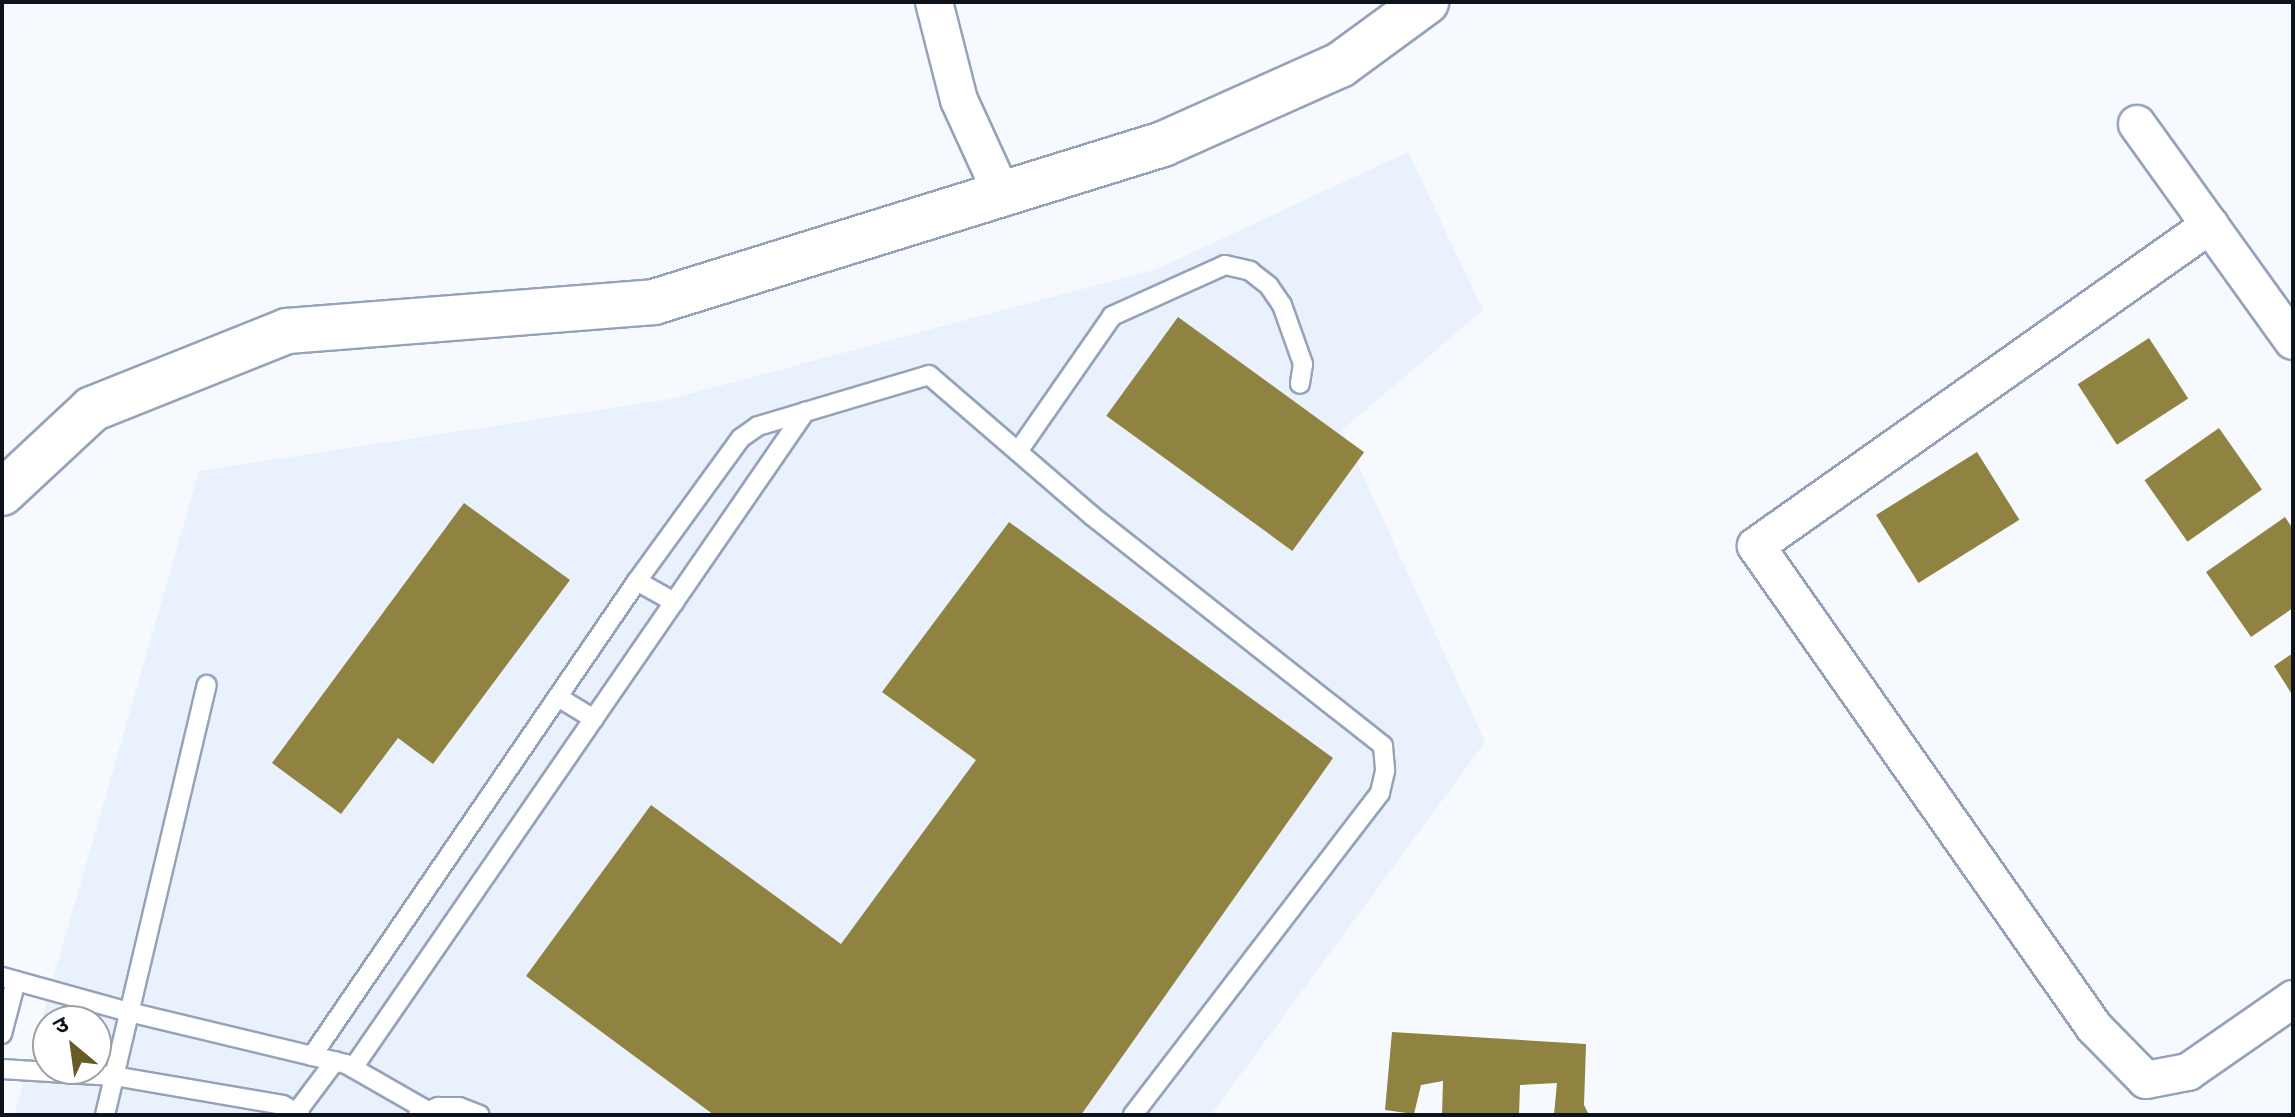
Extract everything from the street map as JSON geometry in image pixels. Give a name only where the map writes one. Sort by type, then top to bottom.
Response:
[{"type":"street","points":[[934,2],[959,100],[1002,194]]},
{"type":"street","points":[[2,493],[92,409],[287,331],[654,302],[1163,144],[1327,71],[1426,2]]},
{"type":"street","points":[[2137,124],[2293,341]]},
{"type":"street","points":[[2210,225],[1756,546],[2094,1027],[2146,1080],[2188,1072],[2293,999]]},
{"type":"lane","points":[[1019,450],[1112,316],[1225,265],[1250,271],[1269,286],[1282,305],[1303,364],[1300,384]]},
{"type":"lane","points":[[312,1056],[637,581],[741,438],[758,426],[929,375],[1091,515],[1383,746],[1385,771],[1380,793],[1133,1115]]},
{"type":"lane","points":[[353,1068],[805,412]]},
{"type":"lane","points":[[637,581],[674,602]]},
{"type":"lane","points":[[105,1115],[207,685]]},
{"type":"lane","points":[[558,697],[594,719]]},
{"type":"lane","points":[[2,1034],[9,979],[129,1012],[335,1061],[353,1068],[423,1113],[459,1107],[480,1115]]},
{"type":"lane","points":[[2,1069],[114,1076],[283,1105],[298,1114],[335,1061]]},
{"type":"shaded area","points":[[1408,152],[1483,310],[1342,430],[1485,742],[1211,1115],[14,1115],[32,1052],[32,1085],[112,1085],[112,1005],[46,1005],[199,471],[670,399],[1157,269]]},
{"type":"building","points":[[1178,317],[1364,452],[1292,551],[1106,416]]},
{"type":"building","points":[[2149,338],[2188,398],[2117,445],[2078,384]]},
{"type":"building","points":[[2219,428],[2262,489],[2187,542],[2144,480]]},
{"type":"building","points":[[1977,452],[2019,520],[1918,583],[1876,515]]},
{"type":"building","points":[[464,503],[570,580],[433,764],[398,738],[341,814],[272,763]]},
{"type":"building","points":[[2285,517],[2293,529],[2293,608],[2251,637],[2206,572]]},
{"type":"building","points":[[1009,522],[1333,758],[1081,1115],[714,1115],[526,976],[651,805],[841,944],[976,760],[882,692]]},
{"type":"building","points":[[2293,653],[2293,696],[2274,666]]},
{"type":"building","points":[[1392,1032],[1586,1044],[1584,1105],[1589,1115],[1554,1115],[1557,1083],[1520,1085],[1519,1115],[1442,1115],[1443,1081],[1421,1085],[1414,1114],[1385,1110]]}]
